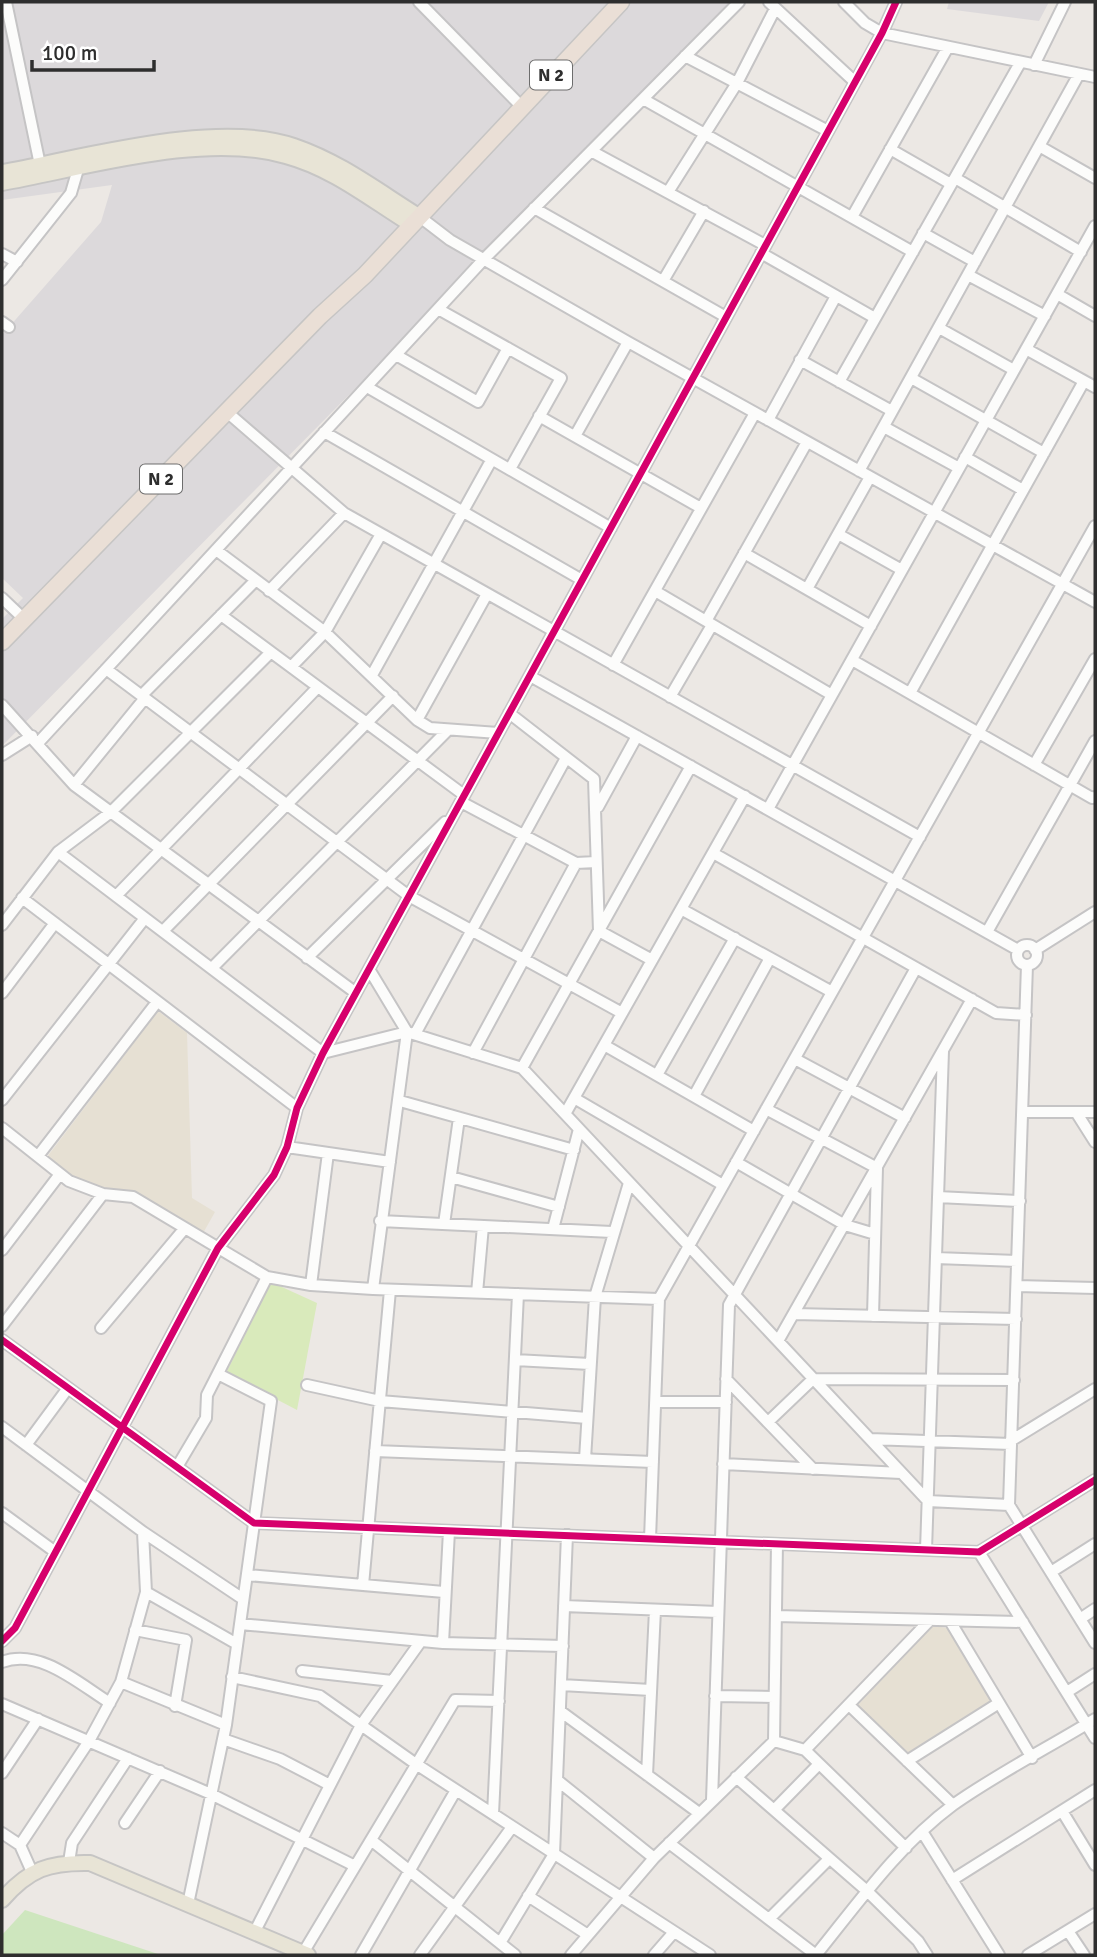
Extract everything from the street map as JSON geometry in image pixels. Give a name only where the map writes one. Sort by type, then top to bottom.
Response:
[{"type":"highway","name":"N 2","points":[[2,642],[621,2]]},
{"type":"main road","points":[[2,183],[221,138],[290,145],[350,171],[412,219]]},
{"type":"main road","points":[[2,172],[173,147]]},
{"type":"main road","points":[[2,1900],[32,1872],[59,1862],[90,1863],[306,1954]]},
{"type":"street","points":[[6,2],[40,165]]},
{"type":"street","points":[[419,2],[521,106]]},
{"type":"street","points":[[2,755],[35,739],[106,669],[484,259],[739,2]]},
{"type":"street","points":[[844,2],[865,23],[882,33],[1095,77]]},
{"type":"street","points":[[2,1641],[15,1628],[218,1248],[274,1175],[287,1147],[297,1108],[323,1053],[882,33],[896,2]]},
{"type":"street","points":[[1034,65],[1065,2]]},
{"type":"street","points":[[668,192],[737,83],[772,6],[855,82]]},
{"type":"street","points":[[852,217],[948,47]]},
{"type":"street","points":[[685,56],[828,131]]},
{"type":"street","points":[[839,382],[1020,62]]},
{"type":"street","points":[[807,589],[838,534],[884,426],[1079,74]]},
{"type":"street","points":[[643,99],[913,252]]},
{"type":"street","points":[[1040,146],[1095,178]]},
{"type":"street","points":[[890,149],[1005,208],[1081,252]]},
{"type":"street","points":[[591,151],[704,211],[875,318]]},
{"type":"street","points":[[2,280],[71,193],[78,169]]},
{"type":"street","points":[[534,208],[726,317]]},
{"type":"street","points":[[663,281],[704,211]]},
{"type":"street","points":[[412,219],[1095,602]]},
{"type":"street","points":[[768,809],[1094,231]]},
{"type":"street","points":[[923,233],[975,262]]},
{"type":"street","points":[[2,254],[18,262]]},
{"type":"street","points":[[968,275],[1045,316]]},
{"type":"street","points":[[1057,295],[1095,316]]},
{"type":"street","points":[[768,420],[836,296]]},
{"type":"street","points":[[438,309],[561,378],[510,469]]},
{"type":"street","points":[[939,328],[1014,370]]},
{"type":"street","points":[[575,436],[628,342]]},
{"type":"street","points":[[396,355],[478,402],[508,348]]},
{"type":"street","points":[[1026,349],[1095,387]]},
{"type":"street","points":[[800,360],[892,411]]},
{"type":"street","points":[[911,377],[1044,453]]},
{"type":"street","points":[[910,693],[1084,381]]},
{"type":"street","points":[[367,387],[611,528]]},
{"type":"street","points":[[227,412],[344,513],[919,837]]},
{"type":"street","points":[[613,665],[755,412]]},
{"type":"street","points":[[539,416],[701,508]]},
{"type":"street","points":[[884,426],[959,468]]},
{"type":"street","points":[[324,432],[582,580]]},
{"type":"street","points":[[670,697],[744,553],[807,442]]},
{"type":"street","points":[[965,457],[1023,490]]},
{"type":"street","points":[[372,675],[492,459]]},
{"type":"street","points":[[269,591],[344,513]]},
{"type":"street","points":[[650,1539],[659,1299],[1095,526]]},
{"type":"street","points":[[291,667],[326,632],[381,534]]},
{"type":"street","points":[[838,534],[902,570]]},
{"type":"street","points":[[216,550],[326,632],[416,720],[430,728],[447,731],[498,733]]},
{"type":"street","points":[[744,553],[871,626]]},
{"type":"street","points":[[74,785],[143,697],[255,581]]},
{"type":"street","points":[[654,591],[832,695]]},
{"type":"street","points":[[416,720],[487,594]]},
{"type":"street","points":[[2,598],[24,619]]},
{"type":"street","points":[[221,615],[417,760],[463,799],[576,863],[596,862]]},
{"type":"street","points":[[2,925],[58,852],[111,812],[271,652]]},
{"type":"street","points":[[1034,765],[1095,659]]},
{"type":"street","points":[[852,660],[1092,799],[1095,797]]},
{"type":"street","points":[[106,669],[409,896],[622,1013]]},
{"type":"street","points":[[530,676],[1018,950]]},
{"type":"street","points":[[116,895],[318,687]]},
{"type":"street","points":[[163,931],[393,696]]},
{"type":"street","points":[[2,705],[74,785],[356,993]]},
{"type":"street","points":[[509,713],[594,779],[599,930]]},
{"type":"street","points":[[212,968],[447,731]]},
{"type":"street","points":[[595,813],[637,736]]},
{"type":"street","points":[[987,932],[1095,741]]},
{"type":"street","points":[[373,1289],[380,1220],[411,1032],[566,758]]},
{"type":"street","points":[[522,1068],[691,766]]},
{"type":"street","points":[[565,1114],[745,796]]},
{"type":"street","points":[[307,958],[454,813]]},
{"type":"street","points":[[58,852],[323,1053]]},
{"type":"street","points":[[713,853],[996,1013],[1026,1015]]},
{"type":"street","points":[[473,1052],[576,863]]},
{"type":"street","points":[[22,898],[297,1108]]},
{"type":"street","points":[[681,909],[832,992]]},
{"type":"street","points":[[1035,950],[1095,912]]},
{"type":"street","points":[[2,1101],[145,918]]},
{"type":"street","points":[[2,993],[6,979],[55,923]]},
{"type":"street","points":[[599,930],[652,960]]},
{"type":"street","points":[[657,1075],[735,938]]},
{"type":"street","points":[[1018,950],[1027,945],[1035,950]]},
{"type":"street","points":[[1018,950],[1018,960],[1027,965]]},
{"type":"street","points":[[1027,965],[1035,959],[1035,950]]},
{"type":"street","points":[[694,1096],[770,958]]},
{"type":"street","points":[[1027,965],[1009,1505],[1095,1643]]},
{"type":"street","points":[[712,1800],[729,1305],[916,968]]},
{"type":"street","points":[[369,970],[411,1032]]},
{"type":"street","points":[[778,1341],[972,999]]},
{"type":"street","points":[[38,1156],[157,1002]]},
{"type":"street","points":[[323,1053],[411,1032],[522,1068],[928,1501],[1009,1505]]},
{"type":"street","points":[[604,1045],[754,1131]]},
{"type":"street","points":[[926,1550],[943,1051]]},
{"type":"street","points":[[795,1059],[905,1118]]},
{"type":"street","points":[[574,1098],[723,1185]]},
{"type":"street","points":[[400,1101],[575,1150]]},
{"type":"street","points":[[766,1110],[877,1168]]},
{"type":"street","points":[[1023,1112],[1095,1112]]},
{"type":"street","points":[[1076,1112],[1095,1142]]},
{"type":"street","points":[[444,1224],[459,1118]]},
{"type":"street","points":[[2,1128],[69,1181],[103,1194],[133,1197],[267,1277],[311,1285],[390,1290],[659,1299]]},
{"type":"street","points":[[553,1229],[579,1129]]},
{"type":"street","points":[[287,1147],[390,1162]]},
{"type":"street","points":[[311,1285],[328,1153]]},
{"type":"street","points":[[736,1163],[845,1225],[875,1234]]},
{"type":"street","points":[[873,1316],[877,1168]]},
{"type":"street","points":[[2,1250],[60,1174]]},
{"type":"street","points":[[451,1177],[559,1207]]},
{"type":"street","points":[[585,1459],[595,1297],[612,1232],[629,1183]]},
{"type":"street","points":[[2,1326],[103,1194]]},
{"type":"street","points":[[938,1197],[1020,1201]]},
{"type":"street","points":[[380,1220],[612,1232]]},
{"type":"street","points":[[477,1293],[482,1226]]},
{"type":"street","points":[[101,1328],[185,1228]]},
{"type":"street","points":[[936,1258],[1017,1261]]},
{"type":"street","points":[[177,1467],[206,1418],[207,1395],[267,1277]]},
{"type":"street","points":[[1017,1286],[1095,1288]]},
{"type":"street","points":[[363,1585],[390,1290]]},
{"type":"street","points":[[493,1814],[518,1294]]},
{"type":"street","points":[[794,1314],[1016,1319]]},
{"type":"street","points":[[2,1340],[254,1523],[979,1552],[1095,1480]]},
{"type":"street","points":[[515,1360],[590,1364]]},
{"type":"street","points":[[188,1904],[226,1725],[271,1401],[218,1374]]},
{"type":"street","points":[[726,1379],[813,1469]]},
{"type":"street","points":[[768,1422],[813,1379],[1014,1380]]},
{"type":"street","points":[[307,1385],[380,1402],[587,1418]]},
{"type":"street","points":[[26,1445],[68,1388]]},
{"type":"street","points":[[870,1439],[1012,1442],[1095,1389]]},
{"type":"street","points":[[655,1402],[726,1402]]},
{"type":"street","points":[[4,1433],[26,1445],[144,1532],[243,1599]]},
{"type":"street","points":[[375,1451],[653,1461]]},
{"type":"street","points":[[723,1464],[901,1473]]},
{"type":"street","points":[[2,1513],[54,1551]]},
{"type":"street","points":[[443,1643],[449,1531]]},
{"type":"street","points":[[20,1845],[89,1741],[121,1682],[146,1592],[144,1532]]},
{"type":"street","points":[[500,1943],[554,1854],[567,1535]]},
{"type":"street","points":[[571,1955],[654,1858],[774,1741],[777,1544]]},
{"type":"street","points":[[1051,1572],[1095,1544]]},
{"type":"street","points":[[979,1552],[1067,1692],[1091,1721],[1095,1738]]},
{"type":"street","points":[[247,1574],[444,1592]]},
{"type":"street","points":[[146,1592],[237,1644]]},
{"type":"street","points":[[564,1606],[718,1612]]},
{"type":"street","points":[[1080,1619],[1095,1609]]},
{"type":"street","points":[[647,1774],[655,1610]]},
{"type":"street","points":[[776,1616],[1023,1622]]},
{"type":"street","points":[[805,1750],[930,1620]]},
{"type":"street","points":[[950,1620],[1032,1758]]},
{"type":"street","points":[[240,1623],[443,1643],[563,1646]]},
{"type":"street","points":[[135,1630],[186,1640],[175,1706]]},
{"type":"street","points":[[254,1933],[361,1725],[421,1641]]},
{"type":"street","points":[[2,1662],[16,1657],[51,1666],[110,1703]]},
{"type":"street","points":[[302,1671],[392,1681]]},
{"type":"street","points":[[1067,1692],[1095,1675]]},
{"type":"street","points":[[232,1677],[320,1696],[416,1764],[710,1955]]},
{"type":"street","points":[[121,1682],[226,1725]]},
{"type":"street","points":[[561,1685],[651,1689]]},
{"type":"street","points":[[715,1696],[774,1697]]},
{"type":"street","points":[[306,1954],[355,1866],[455,1700],[499,1701]]},
{"type":"street","points":[[907,1761],[999,1703]]},
{"type":"street","points":[[2,1704],[211,1794],[355,1866]]},
{"type":"street","points":[[850,1706],[953,1805]]},
{"type":"street","points":[[560,1711],[699,1813]]},
{"type":"street","points":[[2,1773],[38,1719]]},
{"type":"street","points":[[669,1843],[816,1955],[867,1891],[906,1848],[953,1805],[1091,1721]]},
{"type":"street","points":[[223,1739],[280,1759],[330,1785]]},
{"type":"street","points":[[774,1741],[805,1750],[906,1848]]},
{"type":"street","points":[[69,1862],[72,1843],[128,1758]]},
{"type":"street","points":[[774,1810],[820,1764]]},
{"type":"street","points":[[125,1823],[160,1771]]},
{"type":"street","points":[[736,1777],[867,1891],[918,1941],[927,1955]]},
{"type":"street","points":[[557,1780],[654,1858]]},
{"type":"street","points":[[361,1955],[456,1790]]},
{"type":"street","points":[[952,1880],[1095,1790]]},
{"type":"street","points":[[1062,1811],[1095,1865]]},
{"type":"street","points":[[420,1955],[512,1827]]},
{"type":"street","points":[[2,1833],[20,1845],[32,1872]]},
{"type":"street","points":[[923,1833],[999,1955]]},
{"type":"street","points":[[371,1840],[515,1955]]},
{"type":"street","points":[[769,1919],[829,1859]]},
{"type":"street","points":[[528,1896],[588,1935]]},
{"type":"street","points":[[1028,1955],[1095,1914]]},
{"type":"street","points":[[1068,1931],[1084,1955]]},
{"type":"street","points":[[654,1955],[674,1932]]},
{"type":"shaded area","points":[[2,2],[737,2],[2,746],[2,619],[23,598],[2,578],[2,335],[101,222],[112,185],[2,200]]},
{"type":"shaded area","points":[[949,2],[1049,2],[1039,21],[947,9]]},
{"type":"shaded area","points":[[158,1011],[187,1033],[192,1198],[215,1212],[202,1235],[124,1193],[77,1180],[47,1157]]},
{"type":"shaded area","points":[[933,1626],[947,1628],[991,1702],[908,1754],[856,1707]]},
{"type":"green space","points":[[271,1282],[317,1303],[297,1410],[226,1373]]},
{"type":"green space","points":[[25,1910],[161,1955],[2,1955],[2,1935]]},
{"type":"cycle path","points":[[2,1641],[15,1628],[218,1248],[274,1175],[287,1147],[297,1108],[323,1053],[882,33],[896,2]]},
{"type":"cycle path","points":[[2,1340],[254,1523],[979,1552],[1095,1480]]}]
